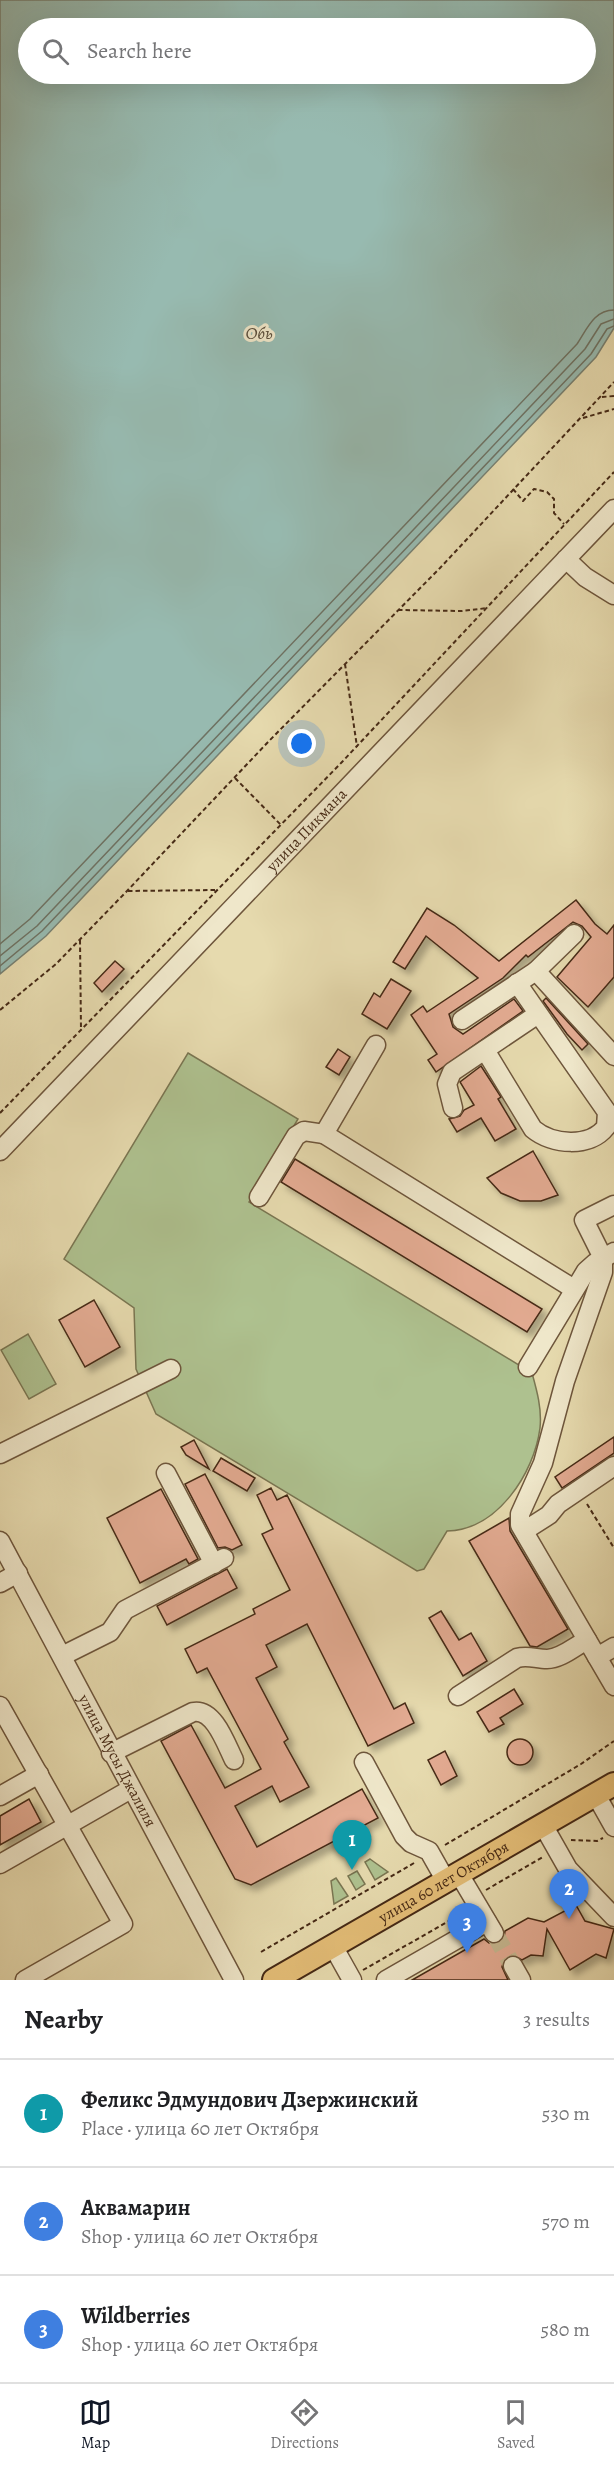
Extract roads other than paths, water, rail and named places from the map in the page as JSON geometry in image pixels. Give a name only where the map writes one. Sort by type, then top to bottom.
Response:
[{"type":"main road","name":"улица 60 лет Октября","points":[[274,1980],[605,1790]]},
{"type":"street","name":"улица Пикмана","points":[[0,1151],[614,509]]},
{"type":"street","points":[[566,559],[585,577],[614,595]]},
{"type":"street","points":[[462,1020],[536,971],[574,934]]},
{"type":"street","points":[[536,971],[614,1056]]},
{"type":"street","points":[[485,1050],[533,1129],[545,1138],[578,1142],[595,1137],[606,1127],[610,1111],[517,983]]},
{"type":"street","points":[[453,1108],[447,1084],[452,1072],[485,1050],[533,1007],[550,986]]},
{"type":"street","points":[[324,1134],[376,1045]]},
{"type":"street","points":[[259,1197],[296,1136],[304,1131],[324,1134],[574,1289]]},
{"type":"street","points":[[608,1255],[584,1220],[614,1205]]},
{"type":"street","points":[[528,1367],[589,1268],[608,1255]]},
{"type":"street","points":[[608,1255],[565,1381],[547,1450],[520,1514],[520,1526],[614,1686]]},
{"type":"street","points":[[0,1454],[171,1369]]},
{"type":"street","points":[[524,1531],[549,1515],[558,1504],[614,1466]]},
{"type":"street","points":[[62,1656],[110,1632],[125,1610],[219,1561],[166,1473]]},
{"type":"street","name":"улица Мусы Джалиля","points":[[1,1543],[234,1980]]},
{"type":"street","points":[[0,1583],[18,1573]]},
{"type":"street","points":[[458,1696],[517,1658],[523,1656],[556,1658],[587,1640]]},
{"type":"street","points":[[597,1657],[614,1647]]},
{"type":"street","points":[[0,1706],[123,1924],[25,1980]]},
{"type":"street","points":[[111,1753],[199,1710],[209,1716],[234,1760]]},
{"type":"street","points":[[364,1762],[404,1836],[411,1843],[429,1851],[474,1900],[490,1928],[386,1980]]},
{"type":"street","points":[[0,1796],[39,1774]]},
{"type":"street","points":[[0,1864],[131,1790]]},
{"type":"street","points":[[605,1790],[614,1827]]},
{"type":"street","points":[[543,1825],[568,1869],[614,1917]]},
{"type":"street","points":[[333,1946],[351,1978]]},
{"type":"water","name":"Обь","points":[[0,0],[614,0],[614,328],[596,357],[46,936],[0,974]]},
{"type":"tunnel","points":[[494,1933],[513,1966]]},
{"type":"place","name":"Феликс Эдмундович Дзержинский","points":[[352,1870]]},
{"type":"place","name":"Аквамарин","points":[[569,1919]]},
{"type":"place","name":"Wildberries","points":[[467,1953]]}]
